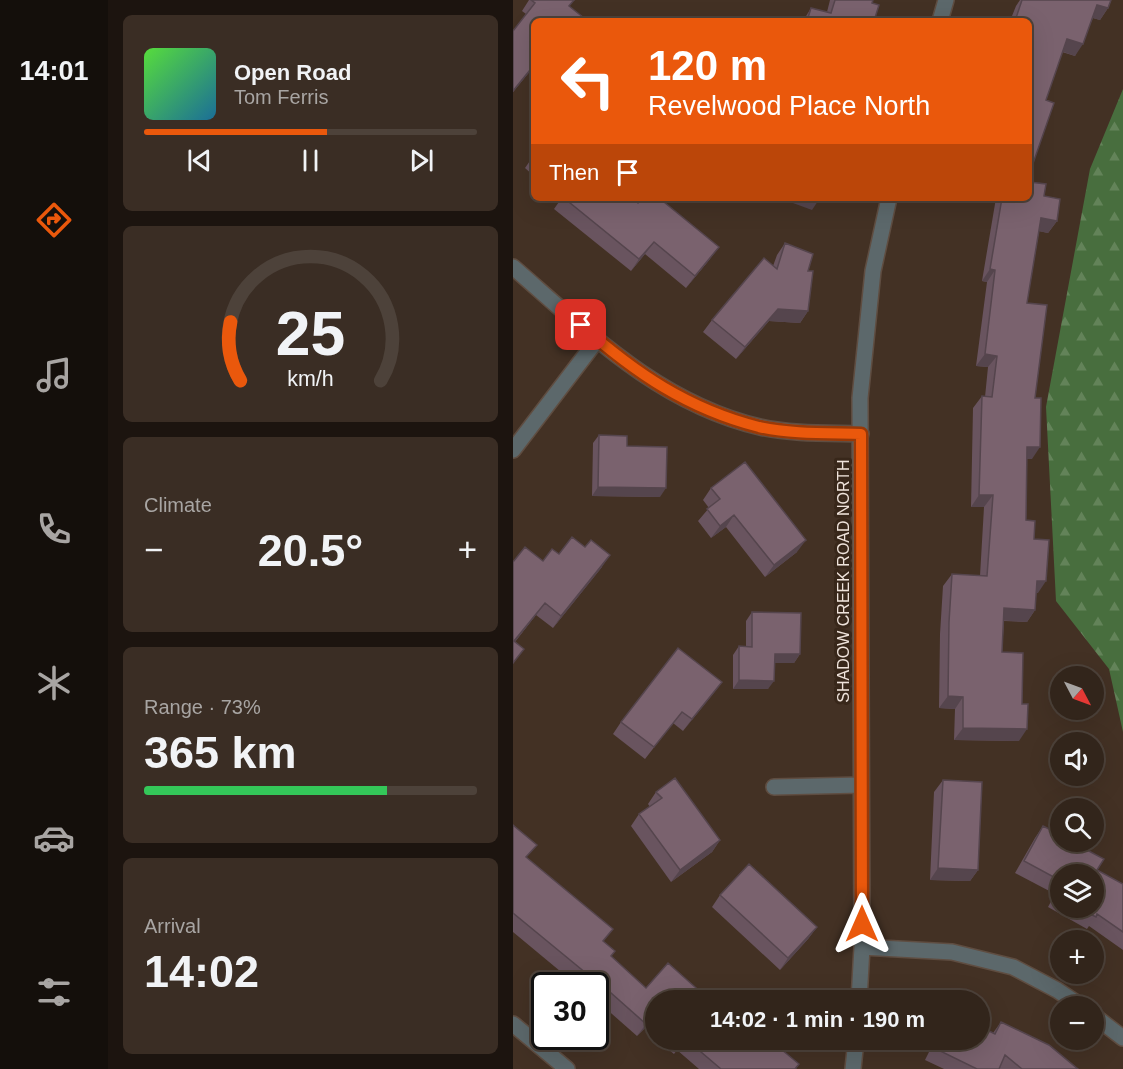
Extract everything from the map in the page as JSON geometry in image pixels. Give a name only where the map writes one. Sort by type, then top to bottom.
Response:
[{"type":"street","points":[[941,18],[946,0]]},
{"type":"street","name":"SHADOW CREEK ROAD NORTH","points":[[860,990],[862,947],[860,398],[873,271],[888,201]]},
{"type":"street","points":[[513,267],[628,366],[704,409],[761,427],[817,433],[861,434]]},
{"type":"street","points":[[513,450],[597,340]]},
{"type":"street","points":[[774,787],[861,785]]},
{"type":"street","points":[[862,947],[952,952],[1013,967],[1066,996]]},
{"type":"street","points":[[1104,1023],[1123,1038]]},
{"type":"street","points":[[513,1024],[567,1069]]},
{"type":"street","points":[[853,1069],[855,1050]]},
{"type":"green space","points":[[1123,89],[1123,732],[1109,669],[1056,601],[1046,407],[1090,169]]},
{"type":"building","points":[[531,0],[574,0],[569,6],[584,18],[531,18],[531,69],[513,91],[513,31],[535,3]]},
{"type":"building","points":[[835,0],[873,0],[872,3],[879,5],[875,18],[808,18],[811,8],[831,13]]},
{"type":"building","points":[[1022,0],[1111,0],[1108,8],[1097,5],[1083,44],[1067,39],[1046,100],[1054,103],[1032,166],[1032,18],[1016,18]]},
{"type":"building","points":[[1032,182],[1046,184],[1044,196],[1060,199],[1057,221],[1041,218],[1027,303],[1047,305],[1035,398],[1041,398],[1040,447],[1027,447],[1026,520],[1035,521],[1034,539],[1049,540],[1046,581],[1037,581],[1035,610],[1004,608],[1002,652],[1023,653],[1022,704],[1028,704],[1027,729],[963,728],[963,697],[948,696],[952,574],[987,576],[993,495],[979,495],[982,396],[992,397],[997,356],[985,354],[995,270],[990,269],[1001,201],[1032,201]]},
{"type":"building","points":[[568,201],[636,201],[638,203],[640,201],[663,201],[719,247],[695,276],[654,242],[639,259]]},
{"type":"building","points":[[785,243],[813,254],[808,271],[813,271],[808,311],[778,309],[745,347],[712,320],[764,258],[777,269]]},
{"type":"building","points":[[599,435],[627,436],[627,446],[667,447],[666,488],[598,487]]},
{"type":"building","points":[[745,462],[806,540],[774,565],[734,515],[720,526],[707,509],[720,499],[711,488]]},
{"type":"building","points":[[572,537],[585,547],[591,540],[610,555],[561,616],[545,603],[514,641],[524,649],[513,663],[513,562],[525,547],[543,561],[552,549],[559,554]]},
{"type":"building","points":[[752,612],[801,613],[800,654],[775,654],[774,681],[739,680],[739,646],[752,647]]},
{"type":"building","points":[[678,648],[722,682],[692,719],[682,712],[654,747],[621,722]]},
{"type":"building","points":[[675,778],[720,840],[680,870],[639,814],[662,798],[656,792]]},
{"type":"building","points":[[943,780],[982,782],[978,870],[938,868]]},
{"type":"building","points":[[513,825],[537,845],[526,857],[613,929],[603,941],[615,951],[611,956],[646,988],[668,963],[698,990],[645,990],[645,1023],[609,991],[609,972],[585,972],[513,913]]},
{"type":"building","points":[[1043,826],[1050,830],[1050,852],[1091,852],[1104,859],[1101,864],[1050,864],[1050,875],[1024,861]]},
{"type":"building","points":[[749,864],[817,927],[788,958],[720,895]]},
{"type":"building","points":[[1104,874],[1123,884],[1123,932],[1103,918]]},
{"type":"building","points":[[1001,1022],[1049,1045],[1050,1050],[1055,1050],[1078,1069],[1022,1069],[1005,1055],[999,1069],[977,1069],[938,1050],[990,1050],[990,1032],[995,1034]]},
{"type":"building","points":[[699,1050],[782,1050],[799,1064],[795,1069],[721,1069]]},
{"type":"route","points":[[581,325],[628,366],[704,409],[761,427],[817,433],[861,434],[862,924]]}]
